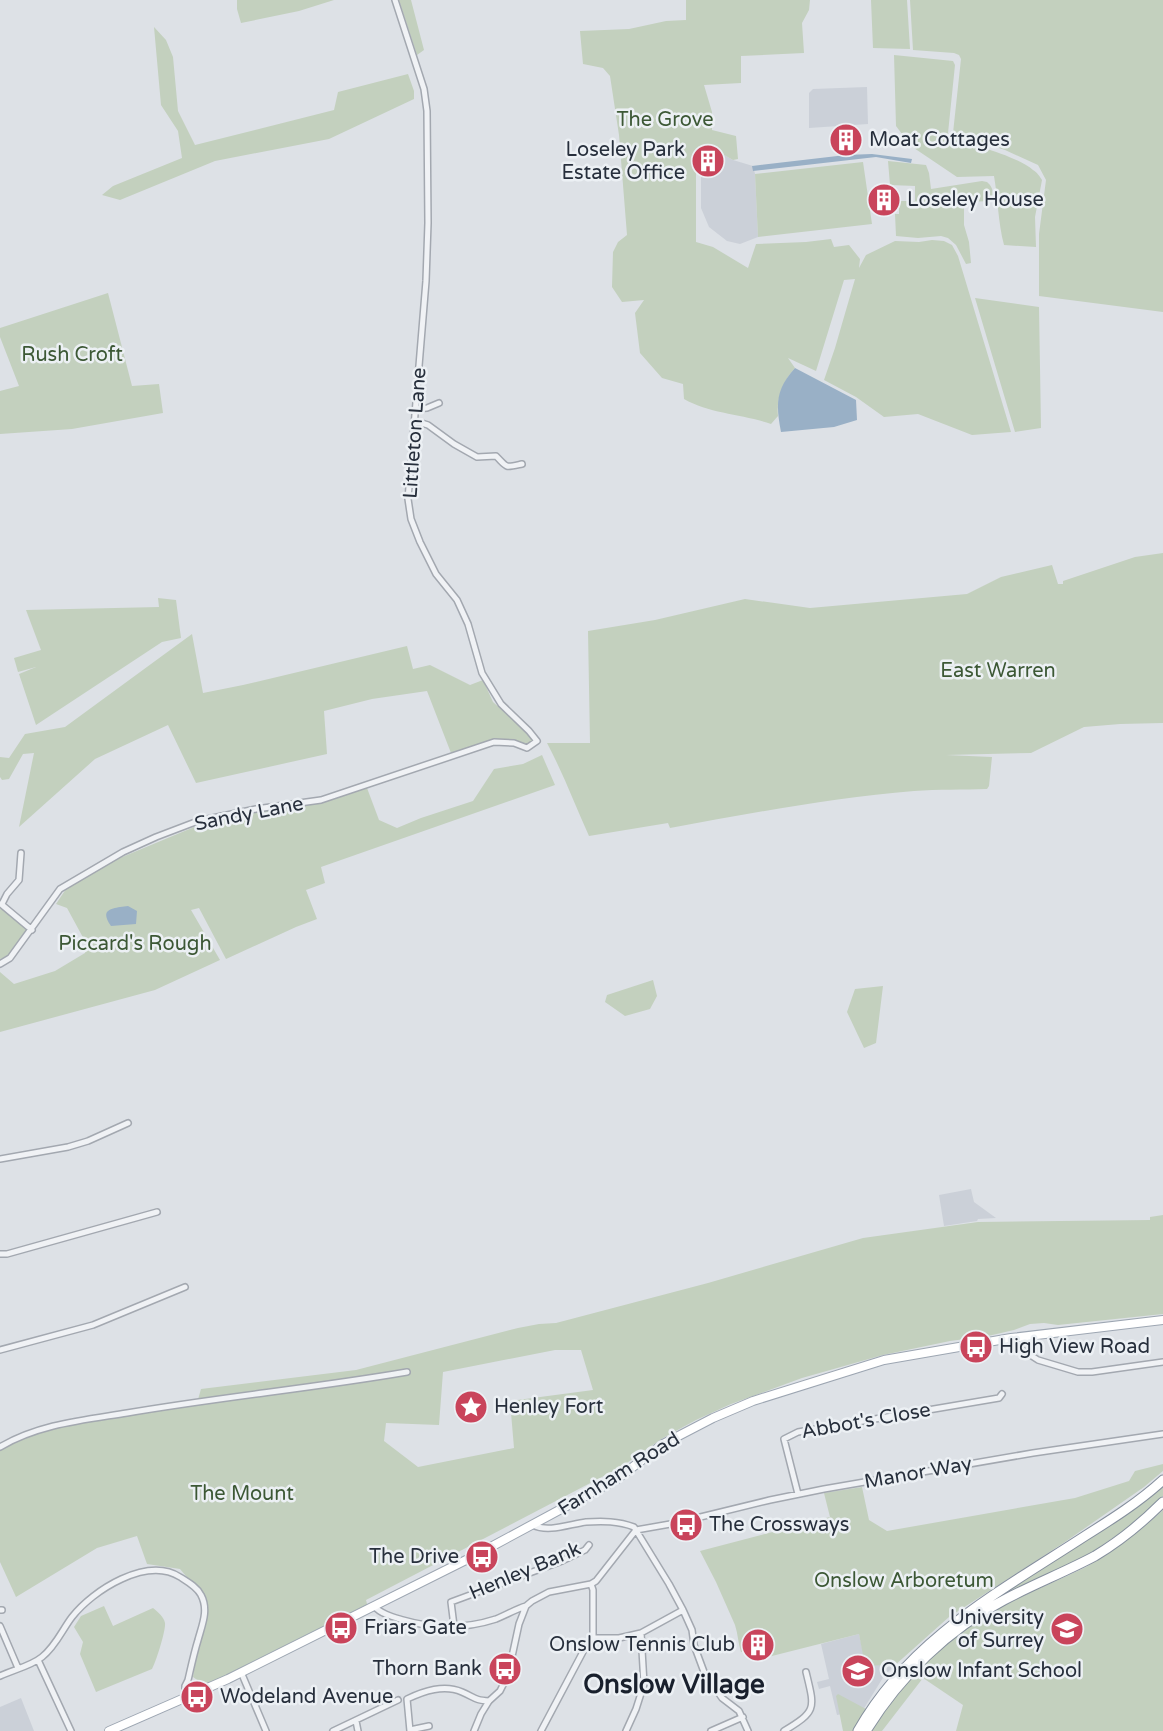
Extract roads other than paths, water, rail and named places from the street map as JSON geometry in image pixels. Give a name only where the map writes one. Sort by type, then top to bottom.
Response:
[{"type":"highway","points":[[858,1731],[889,1686],[939,1634],[975,1607],[1127,1509],[1163,1480]]},
{"type":"highway","points":[[866,1731],[880,1709],[903,1681],[956,1631],[1004,1600],[1110,1547],[1163,1502]]},
{"type":"main road","name":"Farnham Road","points":[[109,1731],[241,1672],[533,1525],[617,1479],[663,1444],[713,1418],[753,1401],[884,1360],[1011,1338],[1163,1320]]},
{"type":"street","name":"Littleton Lane","points":[[395,0],[424,89],[428,111],[428,223],[408,499],[411,519],[436,574],[457,600],[468,624],[482,672],[501,704],[537,741]]},
{"type":"street","points":[[416,409],[427,408],[439,403]]},
{"type":"street","points":[[415,421],[428,425],[477,457],[496,456],[504,466],[508,467],[522,464]]},
{"type":"street","name":"Sandy Lane","points":[[0,964],[10,958],[60,889],[130,849],[156,837],[198,821],[256,809],[321,800],[494,742],[514,743],[527,748],[537,741]]},
{"type":"street","points":[[21,853],[19,880],[1,904],[32,930]]},
{"type":"street","points":[[0,1159],[68,1147],[88,1141],[128,1123]]},
{"type":"street","points":[[0,1254],[7,1254],[157,1212]]},
{"type":"street","points":[[0,1350],[93,1325],[185,1287]]},
{"type":"street","points":[[1011,1338],[1018,1347],[1038,1360],[1078,1372],[1163,1362]]},
{"type":"street","points":[[0,1447],[36,1430],[72,1422],[202,1400],[407,1371]]},
{"type":"street","name":"Abbot's Close","points":[[798,1494],[784,1439],[798,1432],[999,1398],[1002,1394]]},
{"type":"street","name":"Manor Way","points":[[636,1530],[676,1523],[798,1494],[1033,1453],[1163,1434]]},
{"type":"street","points":[[533,1525],[541,1529],[605,1521],[634,1527],[683,1610],[704,1672],[722,1698],[734,1706],[743,1717],[748,1731]]},
{"type":"street","points":[[374,1606],[377,1610],[393,1617],[422,1625],[470,1625],[497,1618],[526,1606],[539,1597],[596,1581],[636,1530]]},
{"type":"street","name":"Henley Bank","points":[[454,1626],[451,1602],[562,1560],[585,1550],[589,1545]]},
{"type":"street","points":[[0,1676],[38,1659],[55,1644],[73,1616],[94,1595],[116,1581],[136,1573],[158,1571],[175,1574],[191,1584],[201,1594],[204,1606],[202,1629],[185,1686],[185,1698]]},
{"type":"street","points":[[541,1731],[585,1648],[593,1638],[591,1584]]},
{"type":"street","points":[[474,1731],[481,1714],[489,1701],[500,1691],[508,1675],[519,1624],[526,1606]]},
{"type":"street","points":[[593,1638],[619,1638],[641,1633],[683,1610]]},
{"type":"street","points":[[508,1613],[519,1624]]},
{"type":"street","points":[[0,1626],[18,1668]]},
{"type":"street","points":[[626,1731],[643,1690],[641,1633]]},
{"type":"street","points":[[38,1659],[71,1731]]},
{"type":"street","points":[[241,1672],[266,1731]]},
{"type":"street","points":[[784,1731],[804,1719],[811,1709],[806,1672]]},
{"type":"street","points":[[188,1680],[196,1693]]},
{"type":"street","points":[[429,1726],[410,1731],[407,1699],[431,1690],[450,1689],[462,1692],[475,1700],[489,1701]]},
{"type":"street","points":[[333,1731],[398,1700]]},
{"type":"street","points":[[475,1700],[481,1714]]},
{"type":"street","points":[[711,1731],[743,1717]]},
{"type":"street","points":[[356,1721],[358,1731]]},
{"type":"water","points":[[872,154],[912,159],[911,163],[876,157],[753,171],[752,166],[846,155]]},
{"type":"water","points":[[795,368],[856,400],[857,420],[834,427],[781,432],[778,414],[780,391]]},
{"type":"water","points":[[128,906],[137,911],[136,924],[111,926],[107,920],[107,912],[113,908]]},
{"type":"place","name":"Moat Cottages","points":[[846,140]]},
{"type":"place","name":"Loseley Park Estate Office","points":[[708,161]]},
{"type":"place","name":"Loseley House","points":[[884,200]]},
{"type":"place","name":"High View Road","points":[[976,1347]]},
{"type":"place","name":"Henley Fort","points":[[471,1407]]},
{"type":"place","name":"The Crossways","points":[[686,1525]]},
{"type":"place","name":"The Drive","points":[[482,1557]]},
{"type":"place","name":"Friars Gate","points":[[341,1628]]},
{"type":"place","name":"University of Surrey","points":[[1067,1629]]},
{"type":"place","name":"Onslow Tennis Club","points":[[758,1645]]},
{"type":"place","name":"Thorn Bank","points":[[505,1669]]},
{"type":"place","name":"Onslow Infant School","points":[[858,1671]]},
{"type":"place","name":"Wodeland Avenue","points":[[197,1697]]},
{"type":"district","name":"Onslow Village","points":[[674,1684]]},
{"type":"park label","name":"The Grove","points":[[665,120]]},
{"type":"park label","name":"Rush Croft","points":[[72,355]]},
{"type":"park label","name":"East Warren","points":[[998,671]]},
{"type":"park label","name":"Piccard's Rough","points":[[135,944]]},
{"type":"park label","name":"The Mount","points":[[242,1494]]},
{"type":"park label","name":"Onslow Arboretum","points":[[904,1581]]}]
